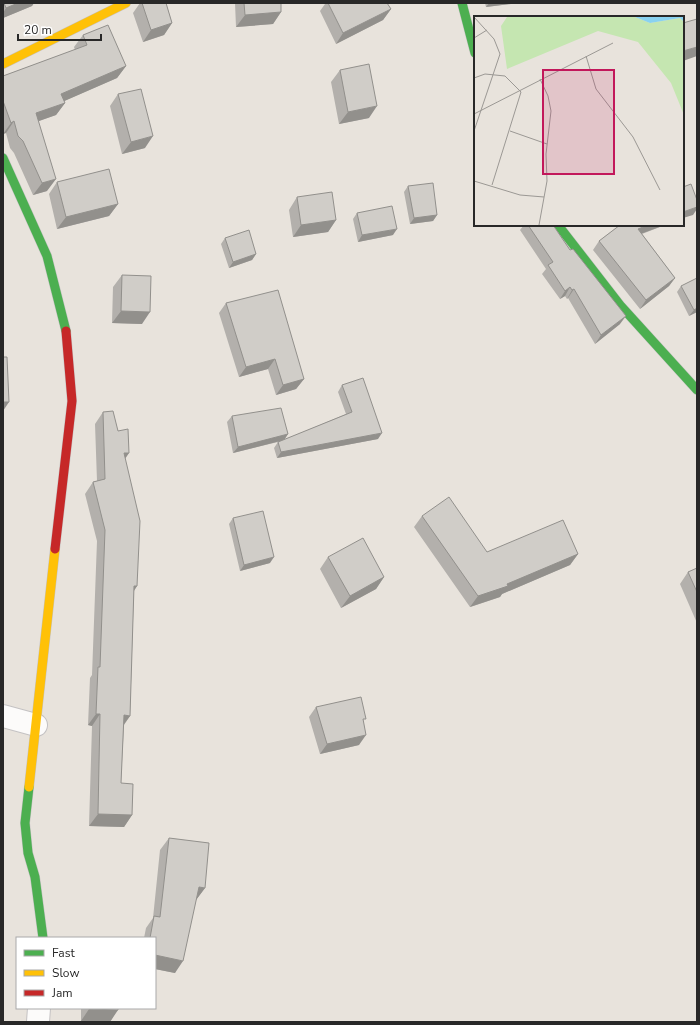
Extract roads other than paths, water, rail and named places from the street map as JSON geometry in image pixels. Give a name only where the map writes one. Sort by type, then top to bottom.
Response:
[{"type":"street","points":[[3,64],[126,3]]},
{"type":"street","points":[[462,3],[474,49]]},
{"type":"street","points":[[3,158],[47,256],[66,328],[72,401],[25,823],[28,853],[35,877],[43,937]]},
{"type":"street","points":[[559,226],[620,305],[697,390]]},
{"type":"street","points":[[3,716],[36,725]]},
{"type":"street","points":[[38,1022],[39,1009]]}]
